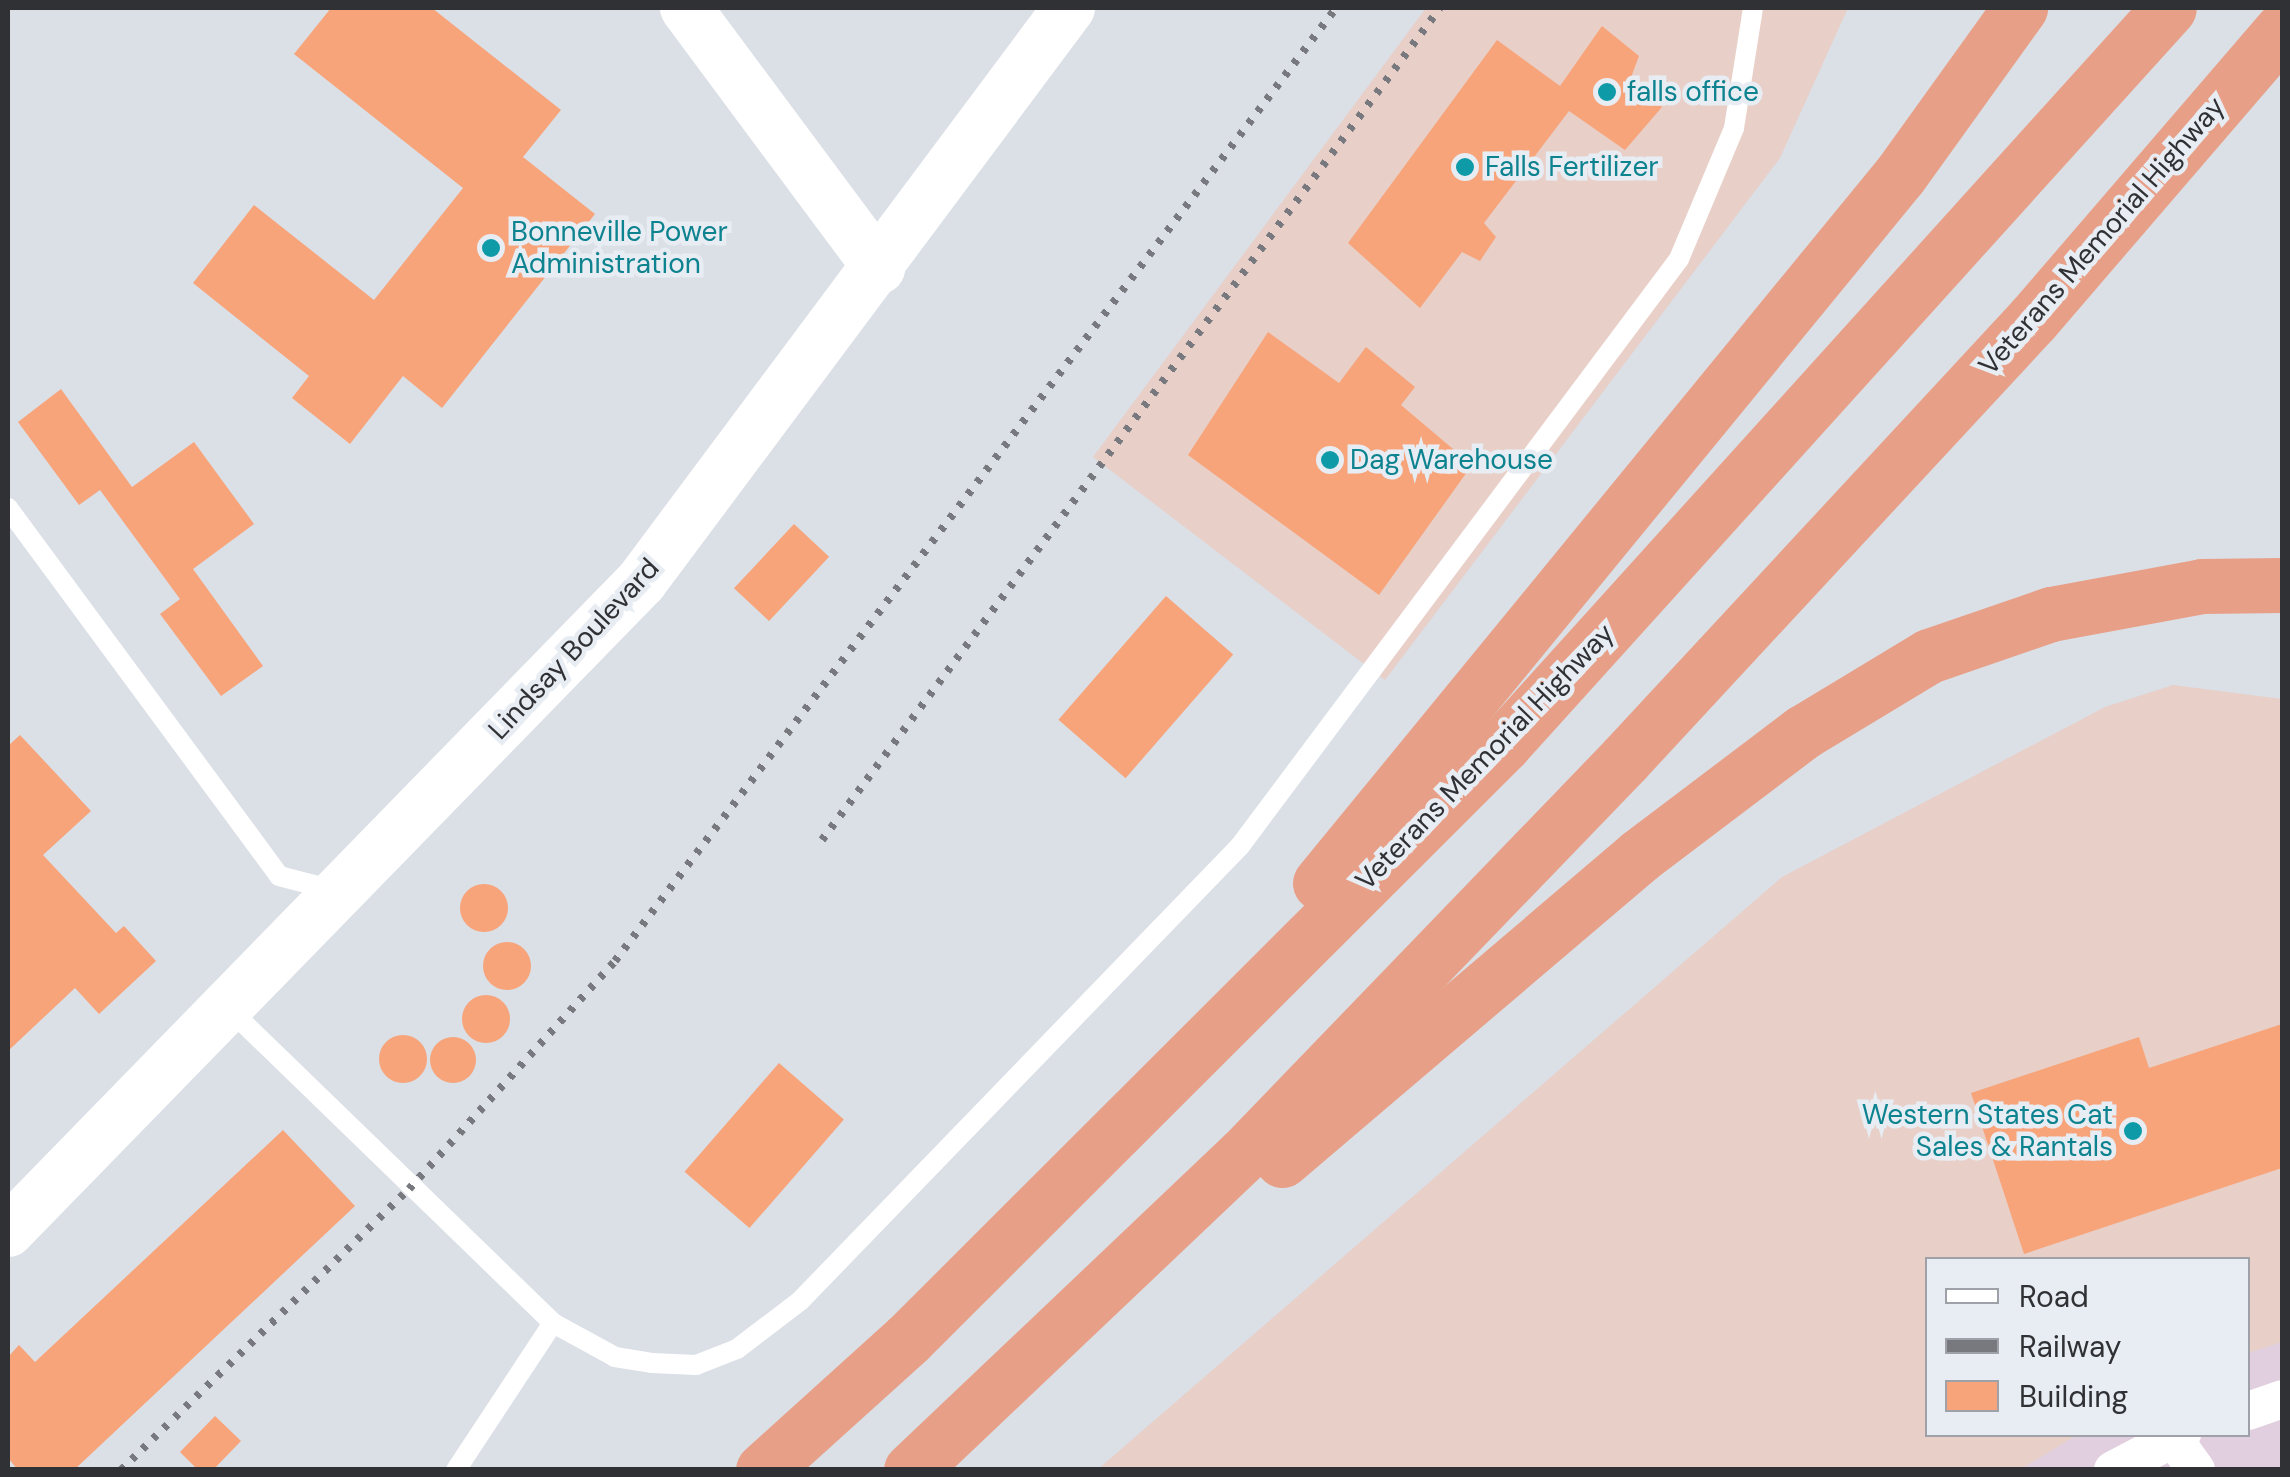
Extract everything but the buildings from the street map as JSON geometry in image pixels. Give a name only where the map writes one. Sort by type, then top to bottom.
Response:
[{"type":"highway","points":[[1146,1100],[1900,175],[2020,8]]},
{"type":"highway","name":"Veterans Memorial Highway","points":[[763,1470],[1146,1100],[1503,744],[2169,8]]},
{"type":"highway","name":"Veterans Memorial Highway","points":[[911,1470],[1059,1336],[1638,744],[2032,319],[2282,29]]},
{"type":"highway","points":[[1059,1336],[1263,1176],[1639,856],[1804,732],[1929,656],[2051,614],[2202,586],[2282,585]]},
{"type":"street","points":[[686,8],[880,268]]},
{"type":"street","name":"Lindsay Boulevard","points":[[8,1231],[641,582],[880,268],[1070,8]]},
{"type":"street","points":[[2250,1411],[2282,1399]]},
{"type":"street","points":[[2113,1470],[2176,1437]]},
{"type":"street","points":[[2179,1437],[2196,1470]]},
{"type":"lane","points":[[228,1008],[553,1322],[615,1356],[652,1363],[696,1365],[737,1348],[800,1300],[1240,846],[1679,259],[1734,128],[1753,8]]},
{"type":"lane","points":[[8,508],[279,876],[341,892]]},
{"type":"lane","points":[[456,1470],[553,1322]]},
{"type":"shaded area","points":[[1426,8],[1848,8],[1780,158],[1385,680],[1093,457]]},
{"type":"shaded area","points":[[2173,685],[2282,699],[2282,1342],[2250,1352],[2250,1257],[1925,1257],[1925,1437],[2074,1437],[2019,1470],[1097,1470],[1782,877],[2105,707]]},
{"type":"shaded area","points":[[2282,1342],[2282,1469],[2019,1470],[2074,1437],[2250,1437],[2250,1352]]},
{"type":"railway","points":[[121,1470],[409,1189],[615,961],[1336,8]]},
{"type":"railway","points":[[822,840],[1440,8]]},
{"type":"place","name":"falls office","points":[[1607,92]]},
{"type":"place","name":"Falls Fertilizer","points":[[1465,167]]},
{"type":"place","name":"Bonneville Power Administration","points":[[491,248]]},
{"type":"place","name":"Dag Warehouse","points":[[1330,460]]},
{"type":"place","name":"Western States Cat Sales & Rantals","points":[[2133,1131]]}]
